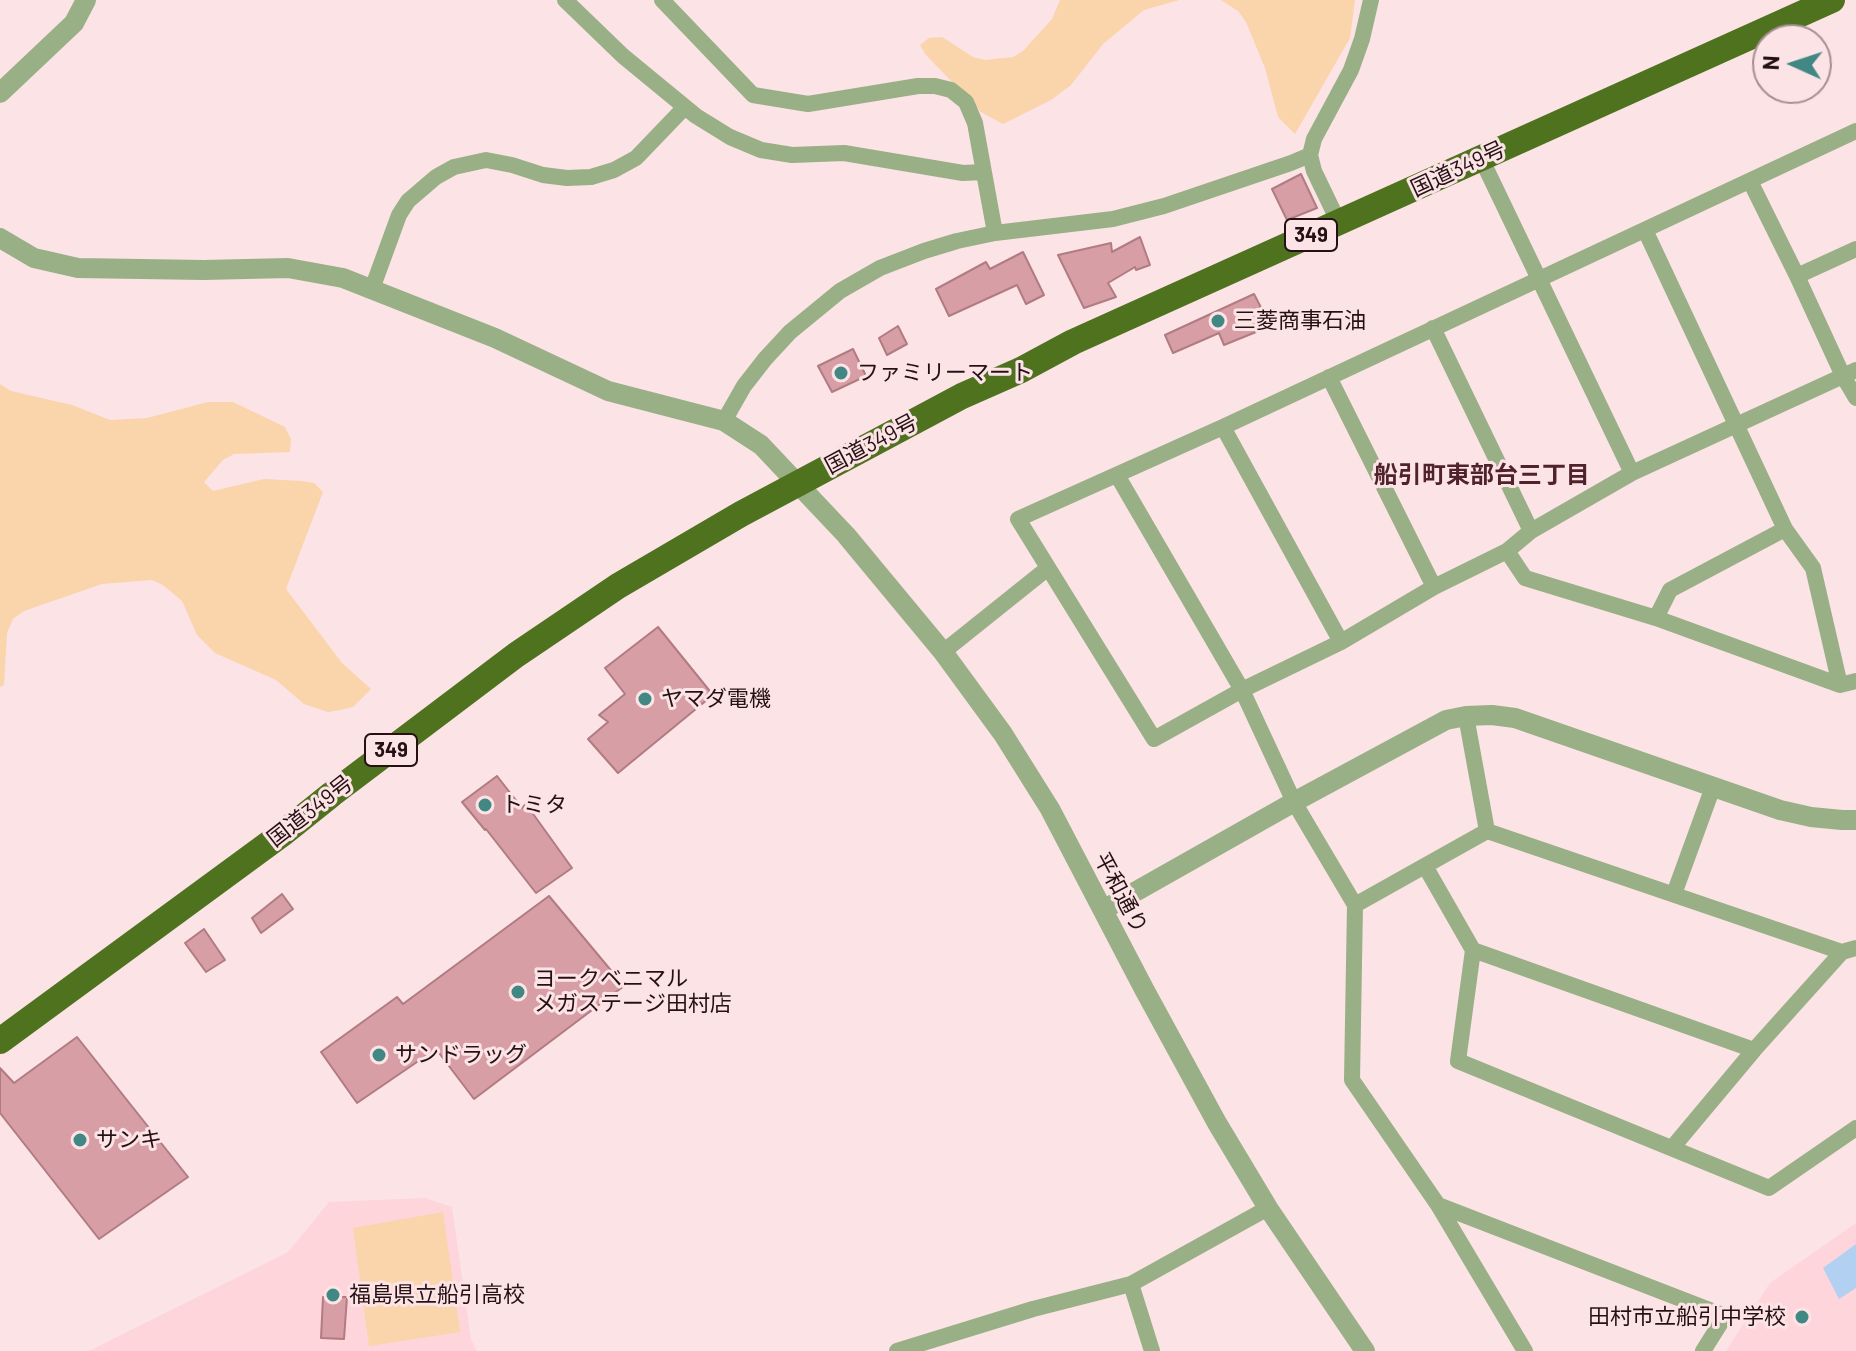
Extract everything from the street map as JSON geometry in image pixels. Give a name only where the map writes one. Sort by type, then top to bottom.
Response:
[{"type":"highway","name":"国道349号","points":[[0,1041],[282,834],[516,655],[618,586],[700,537],[797,482],[1073,342],[1832,0]]},
{"type":"street","points":[[0,93],[74,23],[86,0]]},
{"type":"street","points":[[565,0],[623,56],[696,116],[730,137],[761,150],[792,155],[844,153],[963,173],[983,172]]},
{"type":"street","points":[[662,0],[753,95],[808,104],[918,86],[951,90],[966,102],[975,123],[995,233]]},
{"type":"street","points":[[1339,223],[1314,171],[1310,155],[1314,139],[1351,70],[1371,0]]},
{"type":"street","points":[[372,289],[399,215],[408,201],[436,177],[454,167],[486,160],[543,175],[591,177],[614,170],[636,158],[685,107]]},
{"type":"street","points":[[1850,373],[1632,473],[1531,531],[1507,551],[1434,587],[1341,642],[1242,690],[1154,739],[1018,519],[1223,427],[1856,131]]},
{"type":"street","points":[[724,421],[744,386],[790,332],[840,291],[880,268],[924,251],[995,233],[1113,219],[1175,203],[1310,155]]},
{"type":"street","points":[[1481,158],[1632,473]]},
{"type":"street","points":[[1750,181],[1850,373],[1856,398]]},
{"type":"street","points":[[1645,230],[1785,529],[1813,568],[1848,683]]},
{"type":"street","name":"平和通り","points":[[0,238],[34,258],[78,268],[288,268],[343,278],[495,338],[608,391],[724,421],[761,445],[846,535],[943,652],[1003,734],[1042,796],[1192,1079],[1268,1208],[1365,1351]]},
{"type":"street","points":[[1797,276],[1856,249]]},
{"type":"street","points":[[1433,328],[1531,531]]},
{"type":"street","points":[[1329,377],[1434,587]]},
{"type":"street","points":[[1223,427],[1341,642]]},
{"type":"street","points":[[1117,475],[1242,690],[1294,802],[1355,905],[1352,1080],[1438,1205],[1525,1351]]},
{"type":"street","points":[[1656,618],[1670,590],[1785,529]]},
{"type":"street","points":[[1507,551],[1525,578],[1656,618],[1848,683]]},
{"type":"street","points":[[943,652],[1048,568]]},
{"type":"street","points":[[1103,910],[1446,720],[1466,716],[1515,718],[1780,810],[1811,817],[1856,820]]},
{"type":"street","points":[[1466,716],[1487,831]]},
{"type":"street","points":[[1674,894],[1713,787]]},
{"type":"street","points":[[1355,905],[1487,831],[1849,950],[1754,1050],[1672,1148]]},
{"type":"street","points":[[1425,866],[1473,950],[1458,1061],[1769,1188],[1856,1128]]},
{"type":"street","points":[[1473,950],[1754,1050]]},
{"type":"street","points":[[1438,1205],[1725,1316],[1703,1351]]},
{"type":"street","points":[[897,1351],[1033,1309],[1131,1284],[1268,1208]]},
{"type":"street","points":[[1131,1284],[1152,1351]]},
{"type":"shaded area","points":[[1060,0],[1179,0],[1144,10],[1103,44],[1071,85],[1051,100],[1003,124],[981,112],[920,45],[929,38],[942,37],[973,57],[985,60],[1013,57],[1023,51],[1052,19]]},
{"type":"shaded area","points":[[1221,0],[1355,0],[1350,38],[1295,134],[1278,117],[1265,68],[1246,22],[1238,11]]},
{"type":"shaded area","points":[[0,384],[11,391],[72,405],[110,420],[147,418],[208,402],[233,402],[285,427],[291,439],[290,452],[234,454],[223,460],[204,482],[213,491],[264,479],[302,481],[314,483],[323,492],[286,589],[342,663],[371,689],[353,707],[340,710],[328,712],[304,704],[276,680],[215,653],[197,635],[182,601],[152,580],[102,584],[24,611],[13,619],[7,633],[4,685],[0,687]]},
{"type":"shaded area","name":"福島県立船引高校","points":[[425,1198],[452,1207],[471,1339],[477,1351],[89,1351],[288,1252],[329,1202]]},
{"type":"shaded area","points":[[443,1212],[460,1332],[369,1346],[353,1228]]},
{"type":"shaded area","name":"田村市立船引中学校","points":[[1856,1223],[1856,1351],[1726,1351],[1770,1283]]},
{"type":"water","points":[[1856,1244],[1856,1288],[1839,1299],[1823,1268]]},
{"type":"building","points":[[1301,174],[1317,208],[1287,220],[1272,189]]},
{"type":"building","points":[[1140,237],[1150,265],[1136,270],[1135,267],[1108,283],[1116,297],[1084,308],[1058,255],[1111,243],[1112,252]]},
{"type":"building","points":[[1023,252],[1044,295],[1026,304],[1017,285],[949,316],[936,289],[986,262],[990,269]]},
{"type":"building","points":[[1254,294],[1267,319],[1251,325],[1256,332],[1224,345],[1219,333],[1173,353],[1165,335]]},
{"type":"building","points":[[898,326],[907,344],[887,355],[879,338]]},
{"type":"building","points":[[853,349],[866,376],[832,392],[818,366]]},
{"type":"building","points":[[658,627],[713,695],[618,773],[588,739],[608,722],[599,715],[625,694],[605,668]]},
{"type":"building","points":[[497,776],[522,808],[526,804],[572,868],[536,893],[462,802]]},
{"type":"building","points":[[282,894],[293,909],[261,933],[252,918]]},
{"type":"building","name":"ヨークベニマル メガステージ田村店","points":[[549,896],[624,986],[474,1099],[436,1049],[357,1103],[321,1052],[397,997],[403,1004]]},
{"type":"building","points":[[204,929],[225,960],[206,972],[185,943]]},
{"type":"building","points":[[77,1037],[188,1177],[99,1239],[0,1113],[0,1068],[14,1083]]},
{"type":"building","points":[[323,1297],[347,1297],[344,1339],[321,1338]]},
{"type":"place","name":"三菱商事石油","points":[[1218,321]]},
{"type":"place","name":"ファミリーマート","points":[[841,373]]},
{"type":"place","name":"ヤマダ電機","points":[[645,699]]},
{"type":"place","name":"トミタ","points":[[485,805]]},
{"type":"place","name":"ヨークベニマル メガステージ田村店","points":[[518,992]]},
{"type":"place","name":"サンドラッグ","points":[[379,1055]]},
{"type":"place","name":"サンキ","points":[[80,1140]]},
{"type":"place","name":"福島県立船引高校","points":[[333,1295]]},
{"type":"place","name":"田村市立船引中学校","points":[[1802,1317]]},
{"type":"district","name":"船引町東部台三丁目","points":[[1482,475]]}]
